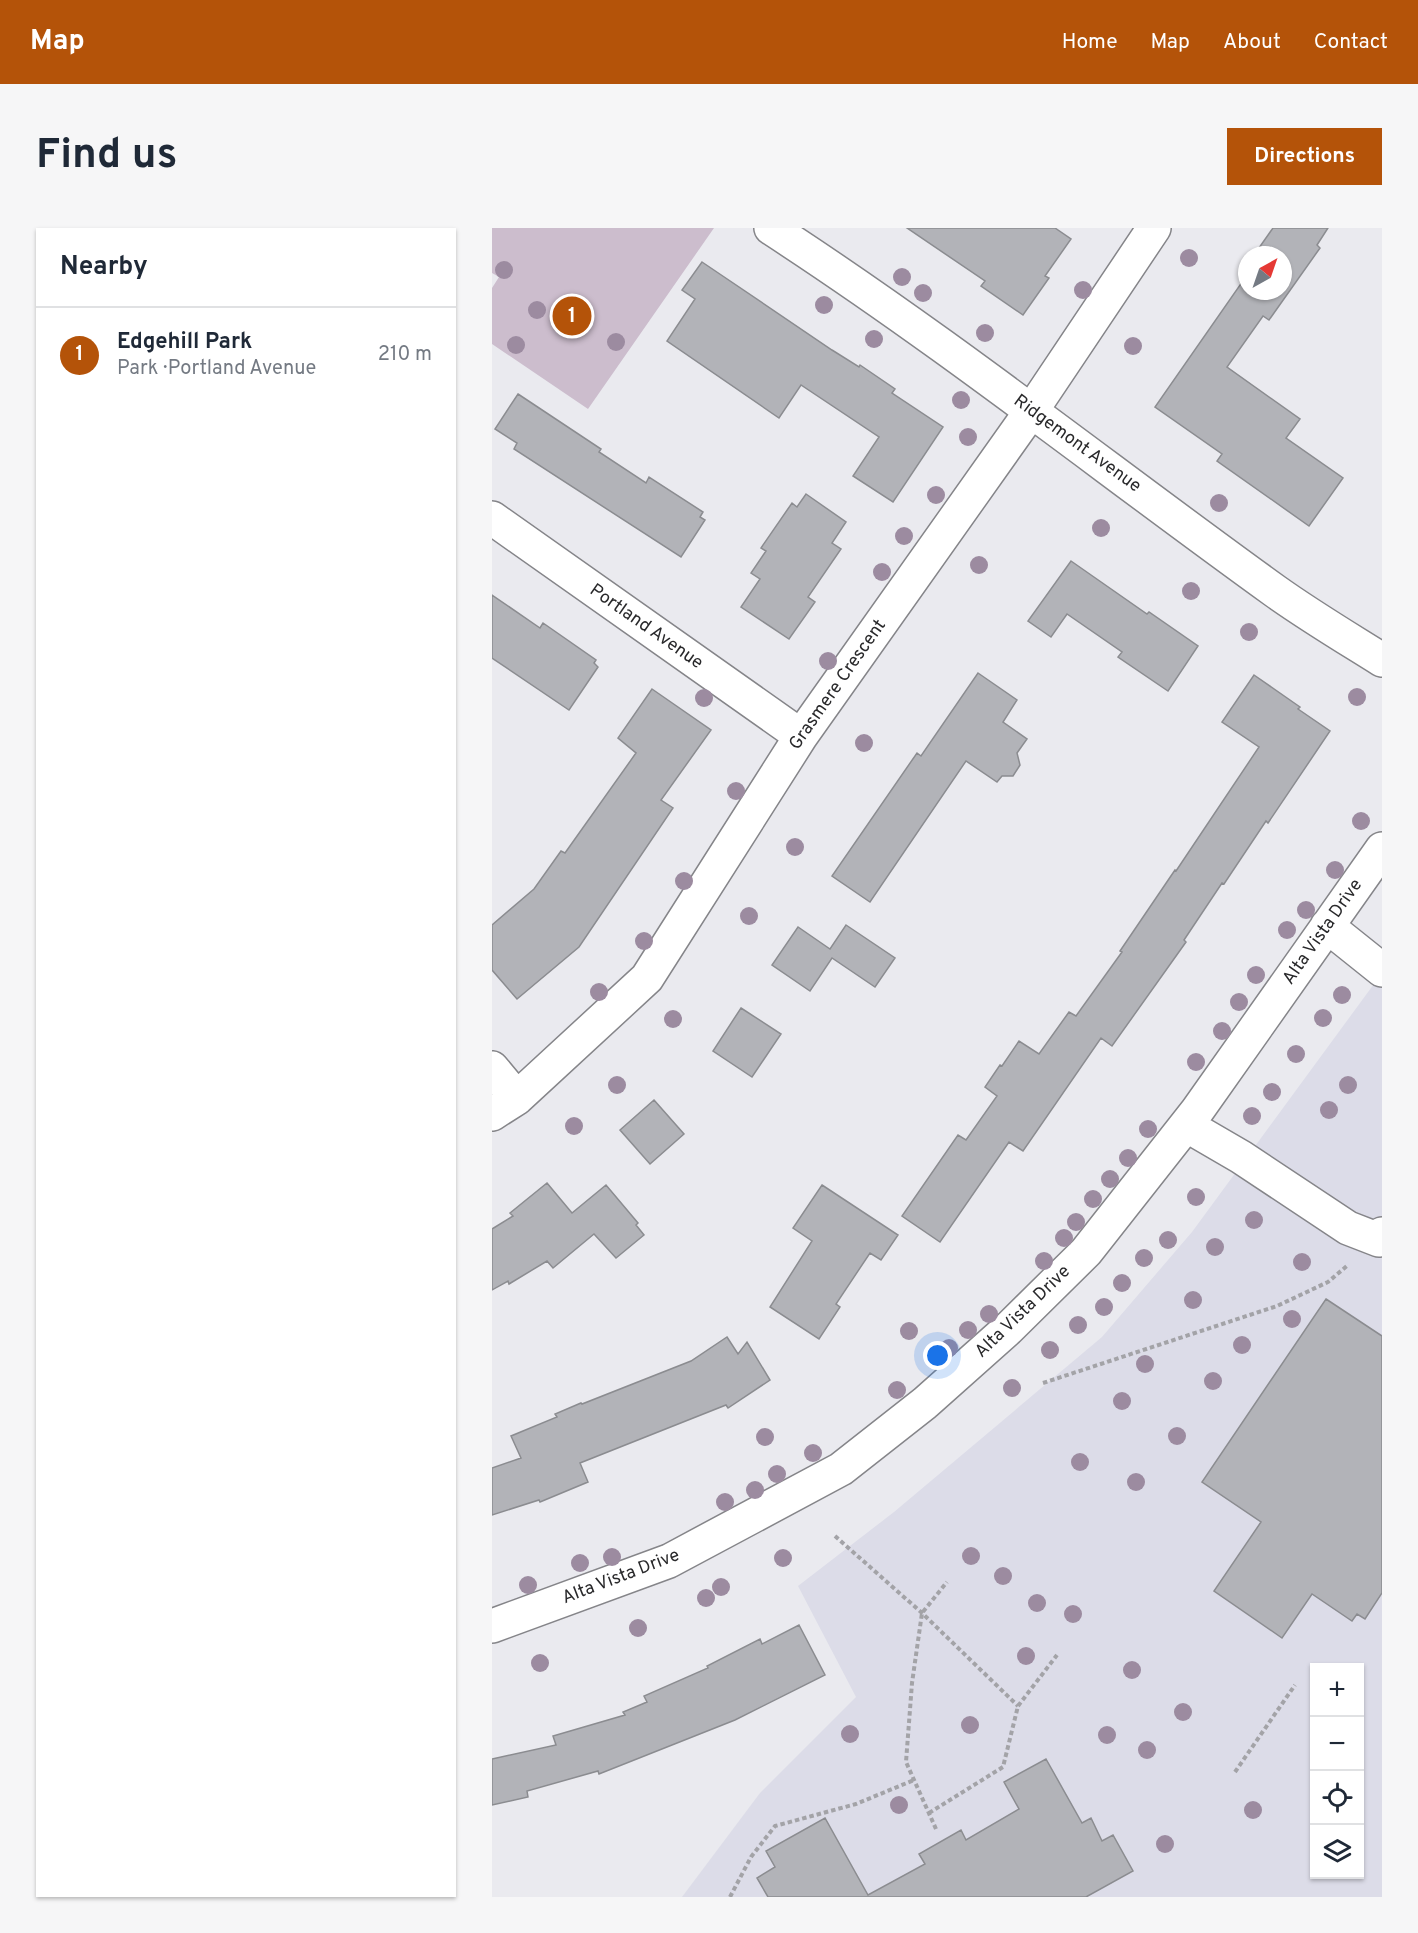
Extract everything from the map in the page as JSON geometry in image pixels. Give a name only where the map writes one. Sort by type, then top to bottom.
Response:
[{"type":"street","name":"Ridgemont Avenue","points":[[771,228],[838,271],[1032,410],[1277,593],[1382,660]]},
{"type":"street","name":"Grasmere Crescent","points":[[505,1106],[647,978],[801,735],[1032,410],[1154,228]]},
{"type":"street","name":"Portland Avenue","points":[[492,518],[801,735]]},
{"type":"street","name":"Alta Vista Drive","points":[[492,1626],[669,1561],[841,1469],[925,1403],[1008,1329],[1078,1260],[1186,1125],[1382,849]]},
{"type":"street","points":[[1327,926],[1382,970]]},
{"type":"street","points":[[492,1068],[505,1106]]},
{"type":"street","points":[[1186,1125],[1241,1158],[1347,1228],[1380,1237]]},
{"type":"path","points":[[1043,1383],[1277,1306],[1328,1282],[1380,1237]]},
{"type":"path","points":[[835,1536],[922,1613],[1018,1706]]},
{"type":"path","points":[[936,1829],[906,1762],[912,1683],[922,1613],[946,1582]]},
{"type":"path","points":[[929,1813],[1003,1767],[1018,1706],[1056,1655]]},
{"type":"path","points":[[1236,1772],[1295,1685]]},
{"type":"path","points":[[730,1897],[751,1857],[775,1826],[856,1804],[914,1780]]},
{"type":"shaded area","points":[[492,228],[714,228],[588,409],[492,344],[492,288],[499,277],[492,273]]},
{"type":"shaded area","points":[[1382,973],[1382,1897],[682,1897],[760,1793],[856,1697],[798,1586],[894,1512],[1102,1337],[1192,1232]]},
{"type":"building","points":[[907,228],[1055,228],[1071,239],[1045,276],[1049,278],[1023,315],[981,286],[985,281]]},
{"type":"building","points":[[1273,228],[1328,228],[1317,245],[1320,248],[1292,288],[1292,246],[1260,246]]},
{"type":"building","points":[[702,262],[832,350],[859,367],[860,365],[895,389],[892,393],[943,427],[893,502],[853,476],[879,437],[801,385],[779,418],[667,341],[695,299],[682,290]]},
{"type":"building","points":[[1238,288],[1238,300],[1283,300],[1269,320],[1263,316],[1227,367],[1300,419],[1286,438],[1343,478],[1309,526],[1217,461],[1222,454],[1155,407]]},
{"type":"building","points":[[518,394],[601,449],[599,452],[646,483],[649,477],[703,512],[700,517],[705,520],[681,557],[514,449],[517,443],[495,429]]},
{"type":"building","points":[[806,494],[846,522],[832,543],[841,549],[808,597],[815,602],[789,639],[741,607],[760,579],[751,573],[766,551],[761,548],[792,503],[797,507]]},
{"type":"building","points":[[1071,561],[1198,646],[1168,691],[1118,657],[1122,652],[1067,614],[1051,637],[1028,621]]},
{"type":"building","points":[[492,595],[540,628],[543,623],[596,660],[594,663],[598,667],[569,710],[492,658]]},
{"type":"building","points":[[978,673],[1017,700],[1003,722],[1027,739],[1017,753],[1020,765],[1013,776],[1002,776],[997,782],[966,761],[870,902],[832,876],[917,753],[921,756]]},
{"type":"building","points":[[1254,675],[1330,731],[1268,823],[1266,821],[1224,884],[1222,883],[1184,940],[1186,942],[1112,1046],[1101,1038],[1023,1151],[1009,1142],[940,1242],[902,1216],[958,1135],[966,1140],[997,1096],[985,1087],[1019,1041],[1039,1054],[1069,1012],[1076,1016],[1122,952],[1120,951],[1259,747],[1222,722]]},
{"type":"building","points":[[652,689],[711,730],[661,800],[673,808],[579,947],[517,999],[492,970],[492,925],[534,889],[561,851],[565,853],[636,753],[618,738]]},
{"type":"building","points":[[846,925],[895,958],[875,987],[832,958],[810,991],[772,965],[798,927],[830,949]]},
{"type":"building","points":[[741,1008],[781,1034],[752,1077],[713,1051]]},
{"type":"building","points":[[654,1100],[684,1134],[650,1164],[620,1130]]},
{"type":"building","points":[[547,1183],[572,1213],[606,1185],[638,1223],[636,1225],[644,1235],[616,1258],[594,1234],[553,1268],[547,1261],[509,1284],[508,1281],[492,1290],[492,1229],[513,1216],[510,1213]]},
{"type":"building","points":[[822,1185],[898,1235],[881,1260],[870,1253],[836,1304],[840,1307],[819,1339],[770,1307],[812,1241],[793,1228]]},
{"type":"building","points":[[1326,1299],[1382,1336],[1382,1593],[1365,1619],[1357,1614],[1352,1621],[1312,1594],[1282,1638],[1214,1591],[1261,1522],[1202,1482]]},
{"type":"building","points":[[727,1337],[738,1354],[747,1342],[770,1380],[728,1408],[726,1405],[580,1463],[588,1482],[540,1502],[539,1500],[492,1515],[492,1468],[521,1458],[511,1436],[557,1417],[555,1414],[581,1403],[691,1361]]},
{"type":"building","points":[[799,1625],[825,1675],[735,1720],[599,1774],[598,1771],[527,1791],[528,1797],[492,1805],[492,1759],[556,1745],[553,1736],[625,1715],[623,1712],[647,1702],[644,1696],[708,1668],[707,1666],[760,1639],[762,1644]]},
{"type":"building","points":[[1046,1759],[1082,1823],[1091,1818],[1102,1841],[1113,1835],[1133,1871],[1086,1897],[768,1897],[757,1878],[775,1867],[766,1851],[825,1818],[868,1895],[925,1864],[919,1854],[961,1830],[966,1840],[1019,1809],[1004,1782]]},
{"type":"place","name":"Edgehill Park","points":[[572,316]]}]
